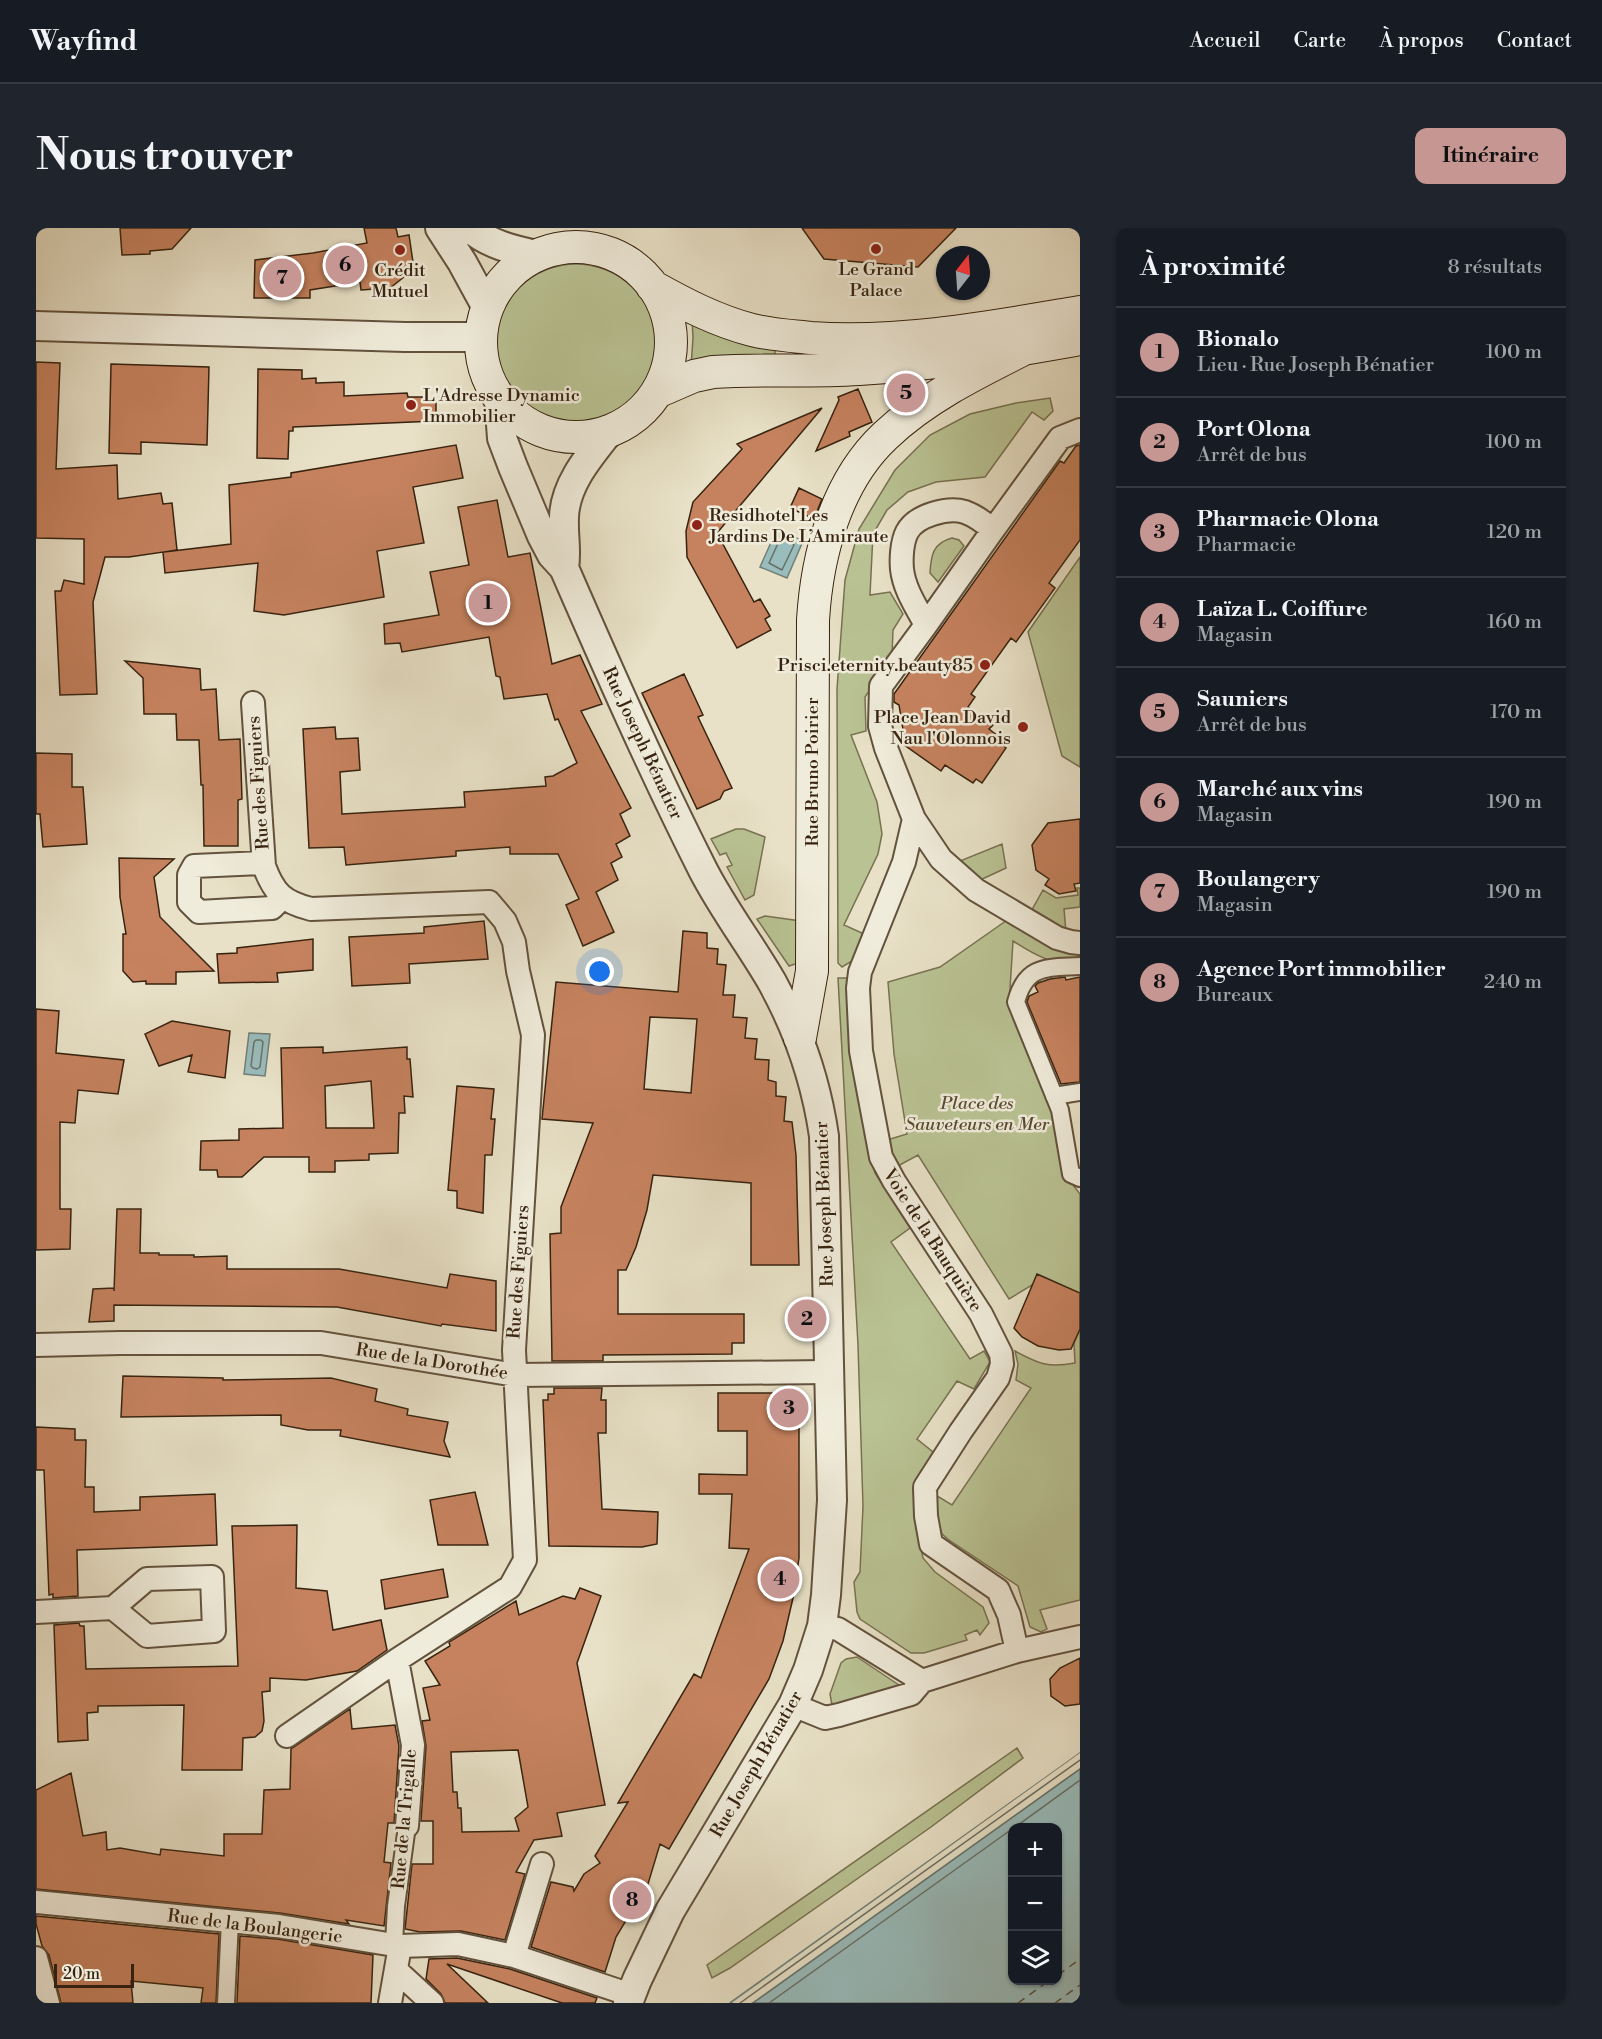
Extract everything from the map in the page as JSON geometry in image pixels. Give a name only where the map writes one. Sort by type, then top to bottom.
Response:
[{"type":"main road","points":[[562,248],[596,249],[623,260],[652,286],[660,297],[668,321],[671,345],[667,369],[657,392],[642,410],[607,434],[578,437],[555,434],[534,427],[514,414],[498,397],[488,378],[481,337],[486,306],[498,287],[515,269],[536,255],[562,248]]},
{"type":"main road","points":[[652,286],[709,315],[737,326],[782,336],[838,340],[947,334],[1080,312]]},
{"type":"main road","points":[[657,392],[694,376],[713,372],[856,369],[952,361],[1080,339]]},
{"type":"main road","name":"Rue Bruno Poirier","points":[[800,1038],[812,971],[813,620],[815,586],[826,539],[848,487],[861,465],[883,438],[909,416],[969,376],[1024,349]]},
{"type":"street","points":[[440,228],[486,306]]},
{"type":"street","points":[[470,228],[489,240],[514,250],[536,255]]},
{"type":"street","points":[[36,326],[405,337],[481,337]]},
{"type":"street","name":"Rue Joseph Bénatier","points":[[498,397],[502,438],[542,536],[552,555],[564,568],[611,676],[702,868],[721,904],[772,982],[800,1038],[814,1083],[824,1136],[832,1500],[822,1626],[808,1670],[793,1706],[670,1911],[630,1999]]},
{"type":"street","points":[[1080,430],[1060,438],[881,686],[880,726],[886,748],[914,819],[941,859],[976,890],[1057,938],[1080,943]]},
{"type":"street","name":"Rue Joseph Bénatier","points":[[564,568],[567,552],[564,514],[573,482],[607,434]]},
{"type":"street","points":[[926,625],[908,591],[902,569],[902,549],[907,531],[923,518],[937,512],[948,511],[965,512],[993,530]]},
{"type":"street","name":"Rue des Figuiers","points":[[254,703],[263,863],[270,883],[282,898],[295,905],[311,909],[489,902],[505,921],[514,942],[518,971],[533,1035],[514,1338],[525,1560],[510,1587],[397,1660],[287,1736]]},
{"type":"street","name":"Voie de la Bauquière","points":[[914,819],[904,862],[860,972],[858,988],[861,1051],[881,1157],[915,1214],[981,1314],[1001,1354],[1002,1364],[999,1378],[925,1487],[926,1516],[931,1544],[998,1590],[1009,1615],[1017,1651]]},
{"type":"street","name":"Rue des Figuiers","points":[[263,863],[194,866],[189,875],[189,902],[199,912],[272,908],[282,898]]},
{"type":"street","points":[[1080,966],[1043,969],[1031,974],[1020,986],[1016,1002],[1060,1110],[1071,1174],[1080,1178]]},
{"type":"street","points":[[1054,1096],[1080,1092]]},
{"type":"street","name":"Rue de la Dorothée","points":[[36,1346],[120,1343],[321,1343],[515,1375],[828,1372]]},
{"type":"street","points":[[36,1612],[113,1608]]},
{"type":"street","points":[[822,1626],[838,1629],[922,1681]]},
{"type":"street","points":[[793,1706],[825,1718],[840,1715],[911,1694],[922,1681],[1017,1651],[1080,1637]]},
{"type":"street","name":"Rue de la Trigalle","points":[[397,1660],[413,1745],[407,1826],[396,1906],[397,1945]]},
{"type":"street","points":[[514,1956],[542,1864]]},
{"type":"street","name":"Rue de la Boulangerie","points":[[36,1902],[279,1926],[397,1945],[458,1944],[514,1956],[630,1999]]},
{"type":"street","points":[[226,2003],[230,1921]]},
{"type":"street","points":[[390,2003],[396,1970],[397,1945]]},
{"type":"street","points":[[36,1958],[48,2003]]},
{"type":"street","points":[[396,1970],[432,2003]]},
{"type":"green space","points":[[576,264],[606,270],[632,288],[650,314],[656,344],[650,374],[632,400],[606,418],[576,424],[546,418],[520,400],[502,374],[496,344],[502,314],[520,288],[546,270]]},
{"type":"green space","points":[[692,318],[776,342],[774,362],[691,367]]},
{"type":"green space","points":[[1050,398],[1053,411],[1044,420],[1032,412],[985,477],[936,482],[908,492],[887,510],[873,534],[870,595],[890,592],[903,614],[893,630],[892,657],[865,697],[866,731],[851,735],[877,802],[882,834],[878,854],[844,925],[864,934],[852,961],[842,967],[838,963],[837,689],[845,580],[859,529],[895,470],[930,435],[970,414]]},
{"type":"green space","points":[[952,538],[959,540],[964,546],[938,582],[930,573],[932,555],[941,543]]},
{"type":"green space","points":[[1080,557],[1080,767],[1062,756],[1028,632]]},
{"type":"green space","points":[[736,829],[744,829],[765,837],[754,895],[745,900],[727,867],[732,865],[726,853],[720,855],[711,839]]},
{"type":"green space","points":[[1002,844],[1006,868],[978,881],[960,861]]},
{"type":"green space","points":[[1077,888],[1080,888],[1080,907],[1064,909],[1066,932],[1029,915],[1043,890],[1056,898],[1078,895]]},
{"type":"green space","points":[[765,916],[801,921],[801,962],[789,966],[757,919]]},
{"type":"green space","name":"Place des Sauveteurs en Mer","points":[[1010,918],[1080,950],[1080,963],[1062,963],[1036,955],[1013,941],[1009,1005],[1050,1103],[1063,1172],[1080,1194],[1080,1293],[1032,1285],[1009,1299],[918,1155],[898,1166],[890,1154],[887,1140],[907,1134],[894,1054],[888,982],[940,967]]},
{"type":"green space","points":[[838,978],[848,978],[855,1079],[875,1173],[910,1228],[891,1242],[970,1359],[984,1351],[990,1362],[974,1389],[957,1381],[917,1439],[933,1452],[913,1490],[923,1558],[935,1572],[983,1607],[989,1623],[980,1635],[977,1630],[965,1635],[967,1640],[924,1653],[911,1653],[860,1619],[857,1612],[854,1582],[860,1572],[863,1506],[858,1345]]},
{"type":"green space","points":[[1080,1329],[1080,1600],[1040,1610],[1047,1629],[1041,1632],[1030,1627],[1018,1586],[942,1534],[934,1494],[952,1505],[1031,1388],[1016,1380],[1018,1364],[1015,1351],[1044,1364],[1075,1363],[1074,1343]]},
{"type":"green space","points":[[857,1657],[899,1685],[898,1690],[832,1705],[830,1694],[841,1663],[846,1659]]},
{"type":"green space","points":[[1017,1748],[1023,1758],[931,1827],[730,1968],[712,1978],[707,1965]]},
{"type":"water","points":[[777,529],[803,541],[787,578],[760,567]]},
{"type":"water","points":[[249,1033],[270,1034],[265,1076],[244,1074]]},
{"type":"water","points":[[1080,1753],[1080,2003],[730,2003]]},
{"type":"pier","points":[[1080,1753],[1080,1768],[751,2003],[732,2003]]},
{"type":"building","points":[[120,228],[191,228],[172,249],[150,251],[150,254],[122,255]]},
{"type":"building","points":[[364,228],[396,228],[398,237],[409,235],[414,269],[390,288],[361,290],[360,282],[310,290],[310,298],[254,298],[255,260],[367,243]]},
{"type":"building","name":"Le Grand Palace","points":[[802,228],[956,228],[918,267],[824,259]]},
{"type":"building","points":[[36,362],[60,363],[56,469],[117,465],[118,499],[161,493],[163,504],[172,503],[177,550],[164,552],[231,544],[229,485],[291,477],[291,473],[456,445],[463,478],[413,487],[424,543],[377,551],[384,597],[284,615],[254,611],[258,563],[165,573],[163,552],[129,557],[105,557],[93,602],[97,694],[60,695],[55,591],[61,591],[64,580],[84,584],[84,539],[36,538]]},
{"type":"building","points":[[111,364],[209,367],[207,445],[141,442],[141,454],[109,453]]},
{"type":"building","points":[[258,369],[302,370],[302,379],[316,378],[316,383],[344,382],[344,396],[407,393],[408,397],[426,397],[426,402],[436,402],[436,421],[293,427],[293,431],[289,431],[288,459],[257,458]]},
{"type":"building","points":[[858,389],[872,422],[849,432],[850,436],[816,451],[839,400],[838,397]]},
{"type":"building","points":[[822,408],[717,533],[754,602],[760,599],[770,616],[765,619],[771,630],[737,648],[687,557],[686,531],[693,502],[742,449],[737,444]]},
{"type":"building","points":[[1080,445],[1080,540],[1049,583],[1055,588],[1016,642],[1011,638],[971,694],[975,697],[968,707],[993,725],[989,729],[1003,740],[1001,744],[1006,748],[982,783],[976,779],[973,783],[945,765],[941,771],[900,742],[904,736],[899,705],[894,702],[894,694],[1060,461],[1064,463],[1076,446]]},
{"type":"building","points":[[799,488],[822,499],[814,519],[790,508]]},
{"type":"building","points":[[497,500],[508,557],[530,553],[552,664],[580,655],[602,704],[581,711],[631,808],[620,814],[630,836],[616,844],[622,857],[611,863],[618,880],[596,892],[614,932],[583,946],[566,905],[579,899],[558,854],[510,854],[510,847],[456,851],[456,856],[346,865],[344,847],[309,848],[303,729],[335,727],[336,739],[358,738],[360,770],[340,772],[342,814],[465,807],[464,792],[546,786],[545,777],[553,776],[577,763],[558,719],[555,720],[547,694],[504,699],[500,677],[496,676],[489,637],[402,652],[400,643],[385,644],[384,624],[439,615],[430,572],[469,565],[458,507]]},
{"type":"building","points":[[125,661],[200,669],[201,690],[216,689],[219,740],[240,739],[242,799],[238,800],[238,846],[204,846],[203,785],[201,785],[199,740],[177,740],[176,714],[144,714],[143,678]]},
{"type":"building","points":[[684,674],[703,715],[698,717],[732,788],[724,791],[720,799],[697,809],[642,693]]},
{"type":"building","points":[[36,753],[72,754],[72,787],[83,787],[87,844],[43,847],[40,814],[36,814]]},
{"type":"building","points":[[1080,819],[1080,883],[1074,884],[1076,891],[1059,894],[1045,885],[1049,879],[1036,870],[1032,845],[1048,823]]},
{"type":"building","points":[[119,858],[174,859],[154,877],[160,917],[214,971],[176,972],[176,984],[146,984],[146,981],[133,982],[123,971],[123,934],[126,934],[120,897]]},
{"type":"building","points":[[484,921],[488,959],[409,964],[410,983],[352,986],[349,937],[424,933],[424,927]]},
{"type":"building","points":[[683,931],[707,933],[707,948],[718,949],[717,964],[726,965],[723,995],[735,995],[733,1017],[747,1018],[745,1038],[757,1039],[755,1059],[769,1060],[768,1080],[776,1082],[776,1096],[786,1097],[784,1121],[792,1122],[796,1155],[799,1265],[751,1265],[751,1183],[653,1175],[647,1210],[636,1247],[626,1270],[618,1270],[618,1314],[744,1314],[744,1343],[732,1343],[732,1354],[603,1355],[603,1361],[552,1361],[550,1234],[561,1233],[561,1207],[593,1123],[542,1119],[556,982],[678,992]],"holes":[[[650,1017],[697,1019],[691,1093],[644,1089]]]},
{"type":"building","points":[[313,939],[313,970],[277,973],[278,982],[219,983],[217,954],[237,953],[237,948]]},
{"type":"building","points":[[1065,977],[1066,980],[1080,977],[1080,1082],[1061,1084],[1027,1002],[1029,996],[1038,992],[1035,986],[1038,983]]},
{"type":"building","points":[[36,1009],[59,1011],[56,1053],[124,1060],[118,1094],[78,1090],[75,1123],[60,1122],[60,1209],[71,1209],[70,1249],[36,1250]]},
{"type":"building","points":[[172,1021],[230,1031],[225,1078],[188,1072],[192,1055],[159,1066],[145,1034]]},
{"type":"building","points":[[323,1047],[323,1053],[407,1047],[413,1097],[404,1096],[405,1113],[399,1113],[398,1153],[369,1154],[369,1160],[335,1161],[335,1172],[309,1172],[309,1157],[264,1157],[242,1177],[218,1177],[217,1170],[200,1170],[201,1141],[239,1140],[239,1129],[283,1128],[281,1048]],"holes":[[[371,1081],[374,1128],[326,1128],[325,1086]]]},
{"type":"building","points":[[457,1086],[494,1089],[491,1119],[495,1119],[492,1155],[485,1155],[483,1213],[457,1208],[457,1191],[448,1190]]},
{"type":"building","points":[[117,1209],[141,1209],[140,1253],[194,1255],[194,1257],[227,1256],[227,1269],[339,1269],[447,1288],[450,1274],[496,1281],[496,1331],[442,1324],[441,1326],[337,1307],[114,1305],[114,1321],[89,1322],[93,1289],[114,1288],[114,1291]]},
{"type":"building","points":[[1037,1274],[1080,1293],[1080,1329],[1071,1349],[1059,1350],[1038,1346],[1022,1337],[1014,1328]]},
{"type":"building","points":[[123,1376],[223,1378],[223,1380],[331,1378],[377,1389],[375,1401],[408,1409],[407,1415],[448,1422],[444,1441],[450,1457],[340,1436],[341,1430],[308,1430],[281,1425],[281,1415],[121,1417]]},
{"type":"building","points":[[554,1388],[602,1388],[601,1400],[606,1400],[606,1433],[598,1433],[602,1509],[658,1512],[657,1544],[642,1547],[549,1546],[543,1400],[548,1400],[548,1394],[554,1394]]},
{"type":"building","points":[[718,1393],[789,1393],[799,1402],[799,1558],[793,1598],[783,1641],[769,1679],[669,1849],[660,1844],[648,1884],[616,1937],[605,1972],[531,1947],[551,1882],[573,1887],[574,1891],[584,1874],[600,1863],[595,1856],[628,1802],[618,1803],[694,1674],[701,1678],[749,1549],[729,1548],[732,1494],[699,1494],[699,1474],[747,1475],[747,1431],[718,1431]]},
{"type":"building","points":[[36,1427],[75,1429],[75,1440],[86,1440],[85,1487],[94,1487],[94,1512],[140,1510],[140,1497],[215,1494],[217,1545],[77,1550],[78,1596],[53,1598],[53,1594],[49,1595],[44,1470],[36,1470]]},
{"type":"building","points":[[475,1492],[488,1545],[438,1545],[430,1500]]},
{"type":"building","points":[[297,1525],[296,1588],[327,1591],[333,1630],[381,1620],[387,1650],[357,1671],[306,1680],[270,1678],[270,1691],[262,1692],[264,1721],[262,1731],[255,1737],[243,1738],[242,1770],[182,1770],[184,1705],[98,1706],[98,1712],[87,1713],[88,1740],[58,1742],[54,1625],[79,1623],[80,1626],[84,1626],[86,1669],[238,1666],[232,1526]]},
{"type":"building","points":[[443,1569],[448,1597],[385,1609],[381,1580]]},
{"type":"building","points":[[580,1588],[601,1596],[577,1663],[605,1805],[557,1813],[562,1836],[534,1840],[516,1872],[525,1874],[505,1940],[461,1931],[420,1932],[405,1929],[412,1864],[433,1864],[433,1821],[421,1821],[426,1746],[422,1721],[430,1720],[423,1688],[440,1685],[425,1661],[450,1646],[449,1642],[516,1601],[519,1615],[563,1596],[575,1599]],"holes":[[[518,1750],[528,1807],[515,1818],[519,1831],[462,1832],[461,1808],[458,1808],[457,1792],[453,1792],[451,1752]]]},
{"type":"building","points":[[1080,1658],[1080,1704],[1065,1706],[1051,1696],[1050,1679],[1060,1668]]},
{"type":"building","points":[[350,1709],[352,1729],[395,1725],[399,1746],[394,1823],[388,1823],[384,1862],[391,1863],[384,1926],[346,1920],[349,1924],[280,1913],[36,1889],[36,1790],[71,1773],[83,1836],[106,1832],[107,1850],[120,1848],[160,1855],[161,1849],[224,1856],[224,1834],[262,1834],[264,1790],[290,1789],[291,1749]]},
{"type":"building","points":[[36,1916],[219,1934],[216,2003],[201,2003],[203,1988],[131,1981],[133,2003],[61,2003],[49,1955],[42,1946]]},
{"type":"building","points":[[240,1936],[277,1939],[373,1955],[371,2003],[237,2003]]},
{"type":"building","points":[[457,1958],[510,1969],[597,1998],[595,2003],[562,2003],[447,1964],[488,2003],[445,2003],[441,1994],[426,1979],[429,1959]]},
{"type":"ferry route","points":[[1062,1972],[1080,1959]]},
{"type":"ferry route","points":[[1018,2003],[1043,1985]]},
{"type":"ferry route","points":[[1055,2003],[1080,1985]]},
{"type":"place","name":"Le Grand Palace","points":[[876,249]]},
{"type":"place","name":"Crédit Mutuel","points":[[400,250]]},
{"type":"place","name":"Marché aux vins","points":[[345,265]]},
{"type":"place","name":"Boulangery","points":[[282,278]]},
{"type":"place","name":"Sauniers","points":[[906,393]]},
{"type":"place","name":"L'Adresse Dynamic Immobilier","points":[[411,405]]},
{"type":"place","name":"Residhotel Les Jardins De L’Amiraute","points":[[697,525]]},
{"type":"place","name":"Bionalo","points":[[488,603]]},
{"type":"place","name":"Prisci.eternity.beauty85","points":[[985,665]]},
{"type":"place","name":"Place Jean David Nau l'Olonnois","points":[[1023,727]]},
{"type":"place","name":"Port Olona","points":[[807,1319]]},
{"type":"place","name":"Pharmacie Olona","points":[[789,1408]]},
{"type":"place","name":"Laïza L. Coiffure","points":[[780,1579]]},
{"type":"place","name":"Agence Port immobilier","points":[[632,1900]]}]
